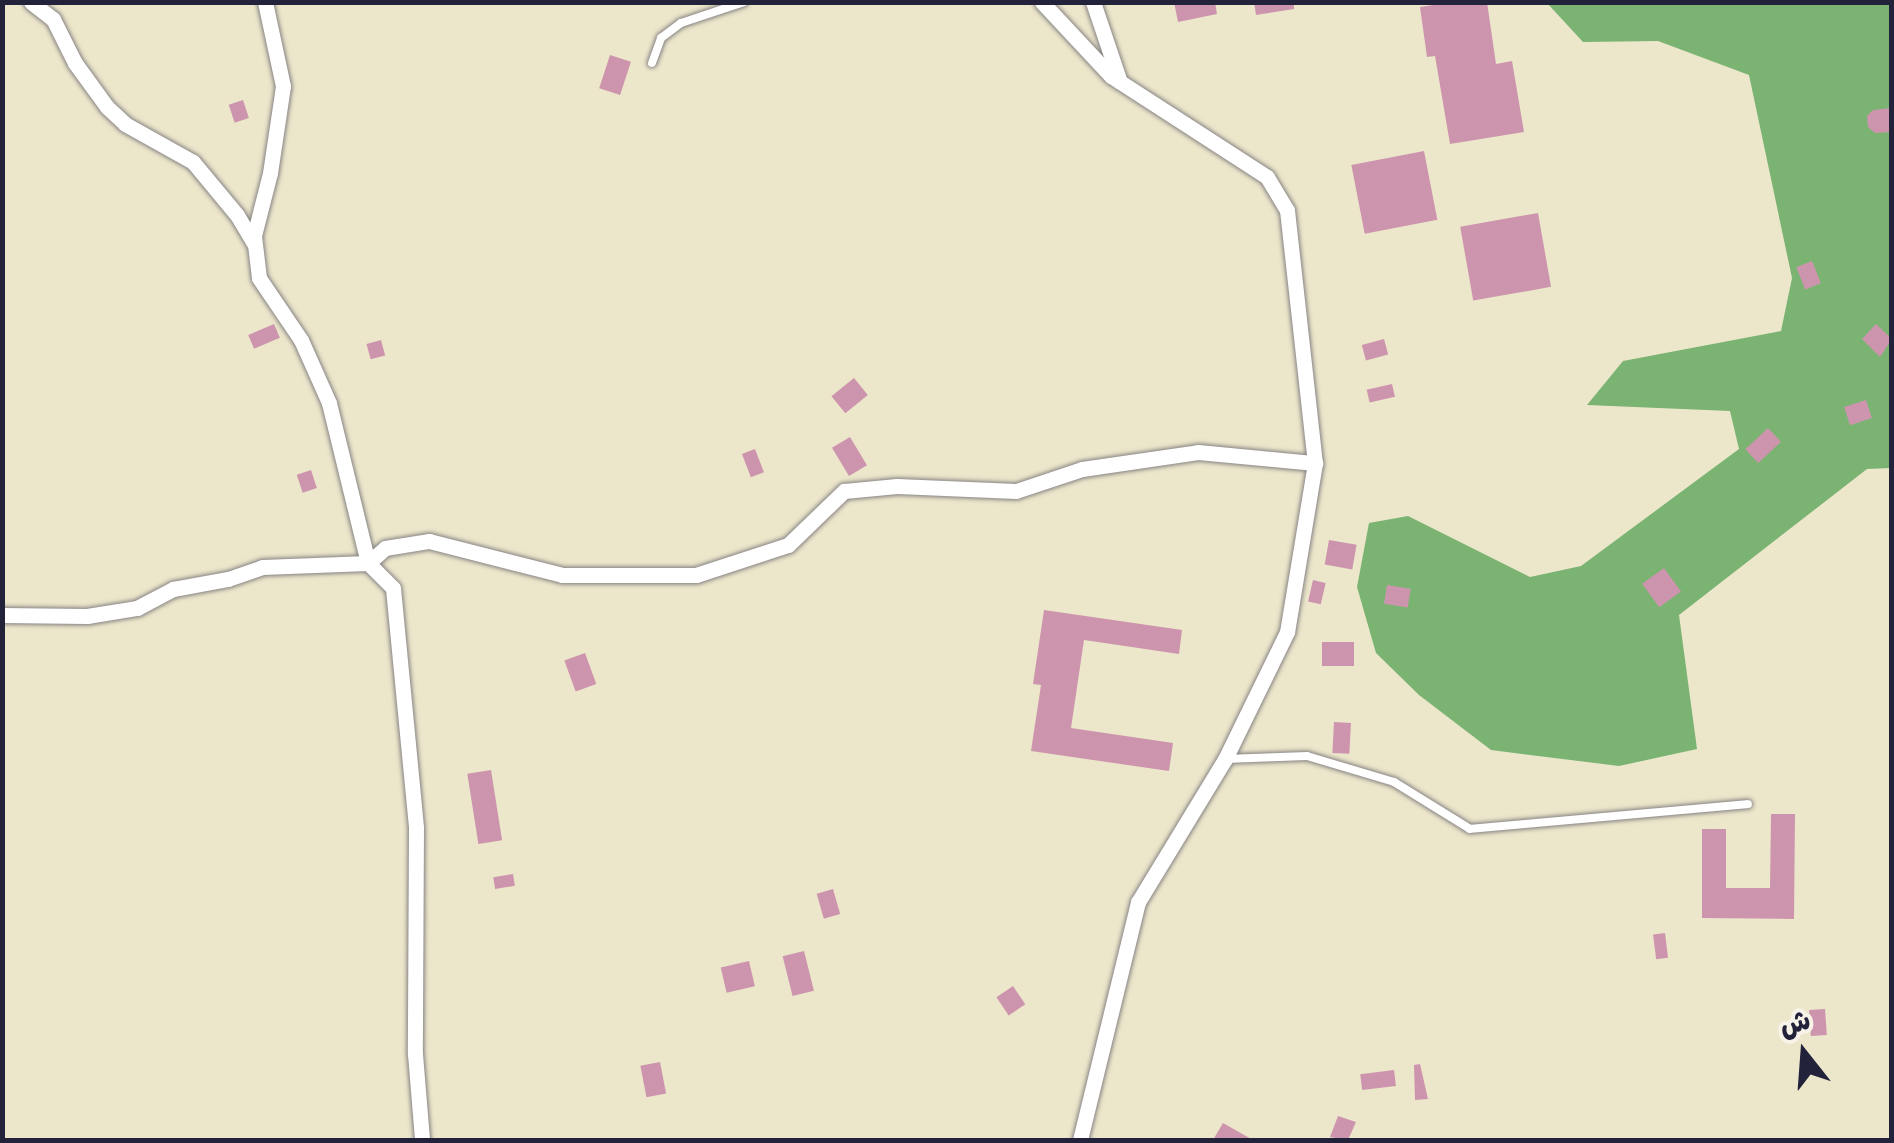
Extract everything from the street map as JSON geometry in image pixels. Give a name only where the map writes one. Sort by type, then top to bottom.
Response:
[{"type":"street","points":[[31,2],[53,19],[75,63],[107,108],[125,124],[193,162],[237,214],[255,245]]},
{"type":"street","points":[[266,2],[283,86],[255,245],[259,278],[300,340],[329,403],[368,563],[393,588],[416,828],[415,1054],[422,1140]]},
{"type":"street","points":[[1042,2],[1120,82],[1267,177],[1287,210],[1316,464],[1287,632],[1225,759],[1138,902],[1080,1140]]},
{"type":"street","points":[[1093,2],[1120,82]]},
{"type":"street","points":[[2,615],[87,616],[138,608],[173,589],[228,580],[262,567],[368,563],[385,548],[429,541],[562,575],[696,575],[788,545],[844,491],[897,486],[1016,491],[1082,469],[1198,452],[1316,464]]},
{"type":"lane","points":[[652,64],[661,38],[681,23],[744,2]]},
{"type":"lane","points":[[1225,759],[1307,756],[1394,782],[1470,829],[1748,804]]},
{"type":"green space","points":[[1547,3],[1891,3],[1891,468],[1867,469],[1679,615],[1697,749],[1619,766],[1491,750],[1419,695],[1376,653],[1357,587],[1369,523],[1408,516],[1530,577],[1581,566],[1739,449],[1730,411],[1587,405],[1623,361],[1781,331],[1792,278],[1749,75],[1658,41],[1583,42]]},
{"type":"building","points":[[1174,2],[1215,2],[1217,14],[1178,22]]},
{"type":"building","points":[[1254,2],[1294,2],[1294,9],[1256,15]]},
{"type":"building","points":[[1487,2],[1496,64],[1512,61],[1524,132],[1450,144],[1435,56],[1427,57],[1420,7]]},
{"type":"building","points":[[610,55],[631,62],[620,95],[599,88]]},
{"type":"building","points":[[243,100],[249,118],[235,123],[229,105]]},
{"type":"building","points":[[1892,108],[1892,132],[1875,133],[1868,127],[1867,116],[1873,110]]},
{"type":"building","points":[[1424,151],[1437,220],[1365,234],[1351,165]]},
{"type":"building","points":[[1538,213],[1551,287],[1473,301],[1460,227]]},
{"type":"building","points":[[1812,261],[1821,283],[1805,290],[1796,267]]},
{"type":"building","points":[[274,324],[280,338],[254,349],[248,335]]},
{"type":"building","points":[[1876,324],[1892,339],[1880,357],[1862,339]]},
{"type":"building","points":[[1384,339],[1388,354],[1366,360],[1362,345]]},
{"type":"building","points":[[381,340],[385,355],[371,359],[367,344]]},
{"type":"building","points":[[854,378],[868,395],[845,413],[831,396]]},
{"type":"building","points":[[1392,384],[1395,397],[1370,403],[1367,390]]},
{"type":"building","points":[[1866,400],[1872,418],[1850,425],[1844,407]]},
{"type":"building","points":[[1768,428],[1781,442],[1758,463],[1745,449]]},
{"type":"building","points":[[850,437],[867,465],[849,476],[832,448]]},
{"type":"building","points":[[755,449],[764,472],[751,477],[742,454]]},
{"type":"building","points":[[311,470],[317,488],[303,493],[297,475]]},
{"type":"building","points":[[1329,540],[1357,545],[1352,569],[1325,565]]},
{"type":"building","points":[[1664,568],[1681,591],[1659,607],[1642,584]]},
{"type":"building","points":[[1313,580],[1326,583],[1321,604],[1308,601]]},
{"type":"building","points":[[1387,585],[1411,589],[1408,608],[1384,604]]},
{"type":"building","points":[[1044,610],[1182,630],[1179,654],[1084,640],[1071,728],[1173,743],[1169,771],[1031,751],[1041,685],[1033,684]]},
{"type":"building","points":[[1322,642],[1354,642],[1354,666],[1322,666]]},
{"type":"building","points":[[585,653],[596,684],[576,692],[564,661]]},
{"type":"building","points":[[1334,722],[1351,723],[1349,754],[1332,753]]},
{"type":"building","points":[[491,770],[502,840],[478,844],[467,774]]},
{"type":"building","points":[[1771,814],[1795,814],[1794,919],[1702,918],[1702,829],[1726,829],[1726,888],[1770,888]]},
{"type":"building","points":[[513,874],[515,886],[495,889],[493,877]]},
{"type":"building","points":[[833,889],[840,914],[824,919],[817,894]]},
{"type":"building","points":[[1665,933],[1668,958],[1656,959],[1653,934]]},
{"type":"building","points":[[804,951],[814,991],[793,996],[783,956]]},
{"type":"building","points":[[749,961],[755,986],[727,993],[721,968]]},
{"type":"building","points":[[1013,986],[1025,1004],[1009,1015],[996,997]]},
{"type":"building","points":[[1825,1009],[1827,1035],[1811,1036],[1809,1010]]},
{"type":"building","points":[[660,1062],[666,1093],[646,1097],[640,1066]]},
{"type":"building","points":[[1420,1064],[1428,1099],[1415,1100],[1414,1065]]},
{"type":"building","points":[[1394,1070],[1396,1086],[1362,1090],[1360,1074]]},
{"type":"building","points":[[1338,1116],[1356,1122],[1348,1140],[1330,1137]]},
{"type":"building","points":[[1223,1123],[1253,1140],[1213,1140]]}]
